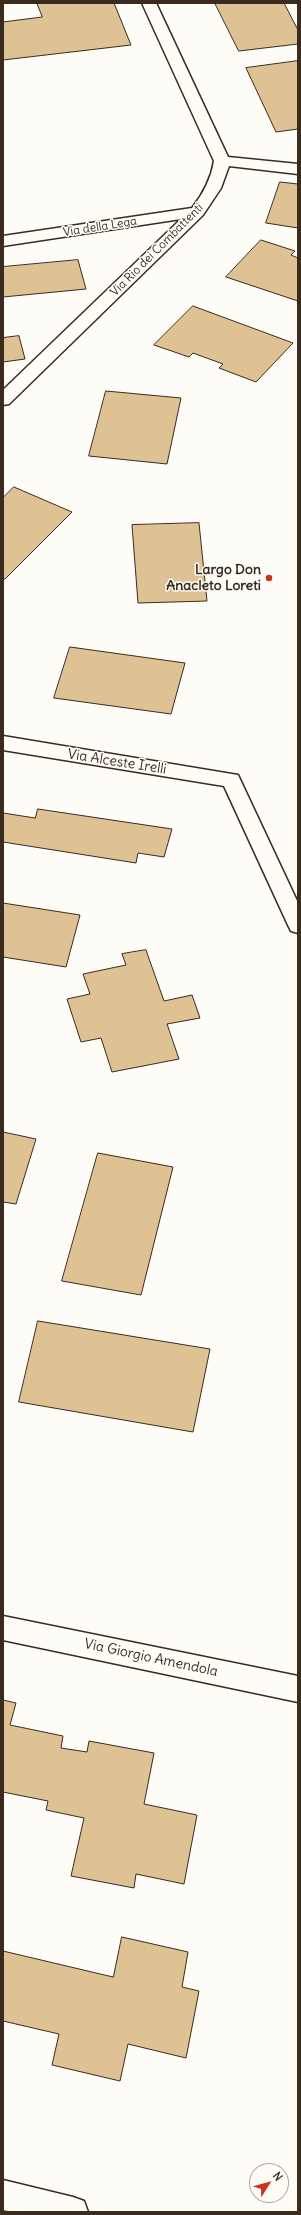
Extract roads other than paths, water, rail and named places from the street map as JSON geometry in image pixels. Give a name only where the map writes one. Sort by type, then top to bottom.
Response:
[{"type":"street","points":[[149,3],[222,160],[298,169]]},
{"type":"street","name":"Via Rio dei Combattenti","points":[[3,400],[197,212],[215,186],[222,160]]},
{"type":"street","name":"Via della Lega","points":[[3,241],[197,212]]},
{"type":"street","name":"Via Alceste Irelli","points":[[3,744],[231,780],[298,925]]},
{"type":"street","name":"Via Giorgio Amendola","points":[[3,1628],[298,1689]]},
{"type":"street","points":[[3,2195],[73,2212]]},
{"type":"place","name":"Largo Don Anacleto Loreti","points":[[269,578]]}]
